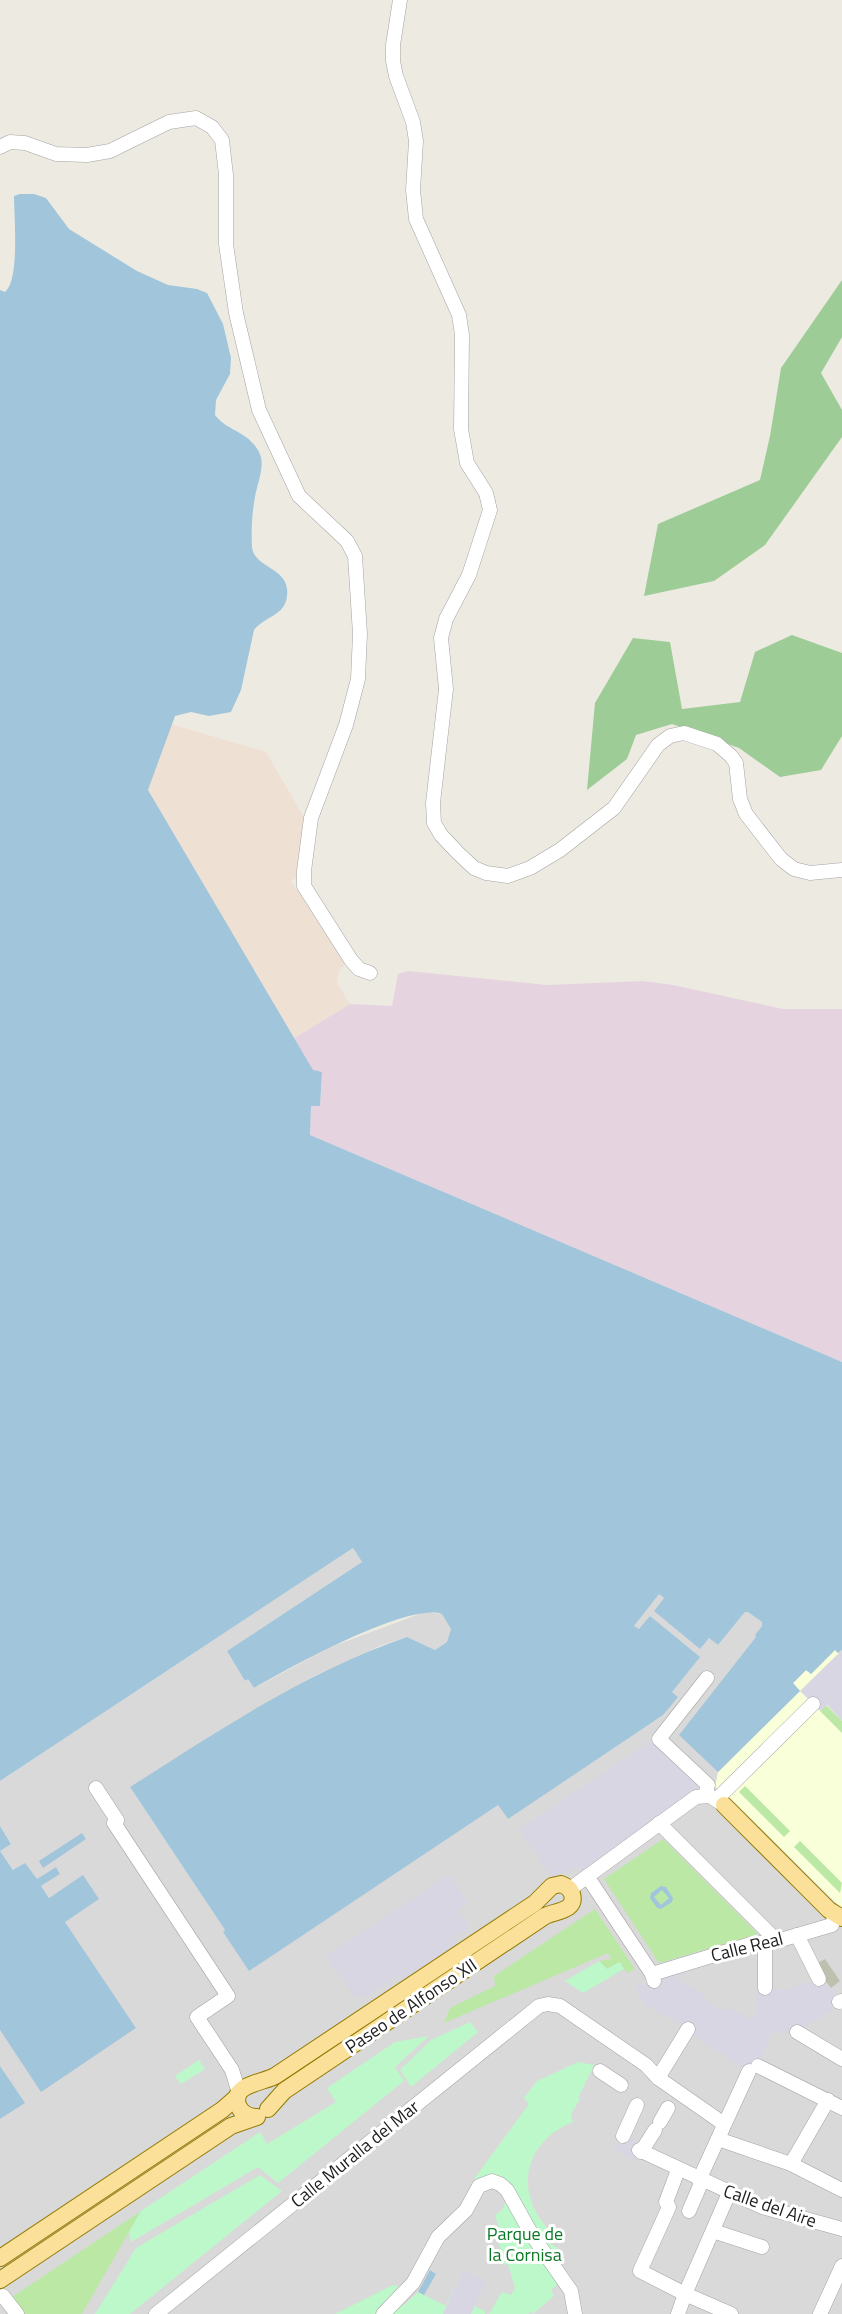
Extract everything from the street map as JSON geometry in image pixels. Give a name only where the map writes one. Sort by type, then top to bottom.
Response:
[{"type":"main road","points":[[716,1800],[839,1916]]},
{"type":"main road","points":[[558,1884],[570,1889],[573,1895],[572,1902],[566,1909],[559,1911],[547,1903],[548,1892],[558,1884]]},
{"type":"main road","name":"Paseo de Alfonso XII","points":[[0,2258],[222,2110],[245,2089],[283,2070],[536,1903],[548,1892]]},
{"type":"main road","name":"Paseo de Alfonso XII","points":[[1,2285],[231,2126],[261,2113],[284,2091],[545,1916],[559,1911]]},
{"type":"main road","points":[[261,2085],[268,2091],[270,2100],[261,2113],[249,2116],[241,2111],[238,2105],[245,2089],[261,2085]]},
{"type":"street","points":[[400,0],[393,45],[393,61],[396,76],[413,122],[416,141],[413,190],[416,219],[459,315],[462,335],[461,429],[467,463],[486,493],[490,510],[469,575],[446,619],[441,638],[446,689],[433,803],[434,824],[441,836],[474,868],[486,873],[508,876],[531,868],[560,850],[614,808],[658,745],[670,736],[684,733],[717,744],[731,756],[736,763],[740,798],[746,814],[781,859],[794,869],[810,873],[842,870]]},
{"type":"street","points":[[0,147],[9,142],[25,143],[57,154],[87,155],[110,151],[169,122],[196,118],[212,127],[222,140],[226,175],[226,244],[236,313],[258,410],[299,496],[346,541],[355,556],[360,634],[358,679],[346,725],[311,818],[304,886],[351,960],[359,969],[370,973]]},
{"type":"street","points":[[707,1678],[659,1739],[708,1785],[716,1800]]},
{"type":"street","points":[[570,1889],[691,1799],[716,1800],[813,1704]]},
{"type":"street","points":[[96,1788],[117,1820],[114,1823],[228,1996],[197,2017],[245,2089]]},
{"type":"street","points":[[659,1823],[771,1941],[765,1988]]},
{"type":"street","name":"Calle Real","points":[[587,1876],[653,1977],[752,1944],[832,1925],[839,1916]]},
{"type":"street","points":[[797,1935],[819,1979]]},
{"type":"street","name":"Calle Muralla del Mar","points":[[156,2314],[536,2008],[548,2004],[560,2007],[646,2065],[658,2078]]},
{"type":"street","points":[[688,2030],[658,2078],[673,2100],[724,2124]]},
{"type":"street","points":[[797,2032],[842,2059]]},
{"type":"street","points":[[689,2211],[724,2124],[754,2068],[842,2108]]},
{"type":"street","points":[[600,2071],[621,2085]]},
{"type":"street","name":"Calle del Aire","points":[[673,2100],[640,2151],[701,2181],[762,2207],[842,2229]]},
{"type":"street","points":[[791,2164],[828,2100]]},
{"type":"street","points":[[623,2136],[637,2105]]},
{"type":"street","points":[[718,2139],[791,2164],[842,2190]]},
{"type":"street","points":[[678,2170],[668,2204],[640,2271],[731,2314]]},
{"type":"street","points":[[382,2314],[413,2283],[438,2237],[466,2210],[479,2186],[492,2181],[504,2186],[532,2235],[571,2291],[575,2314]]},
{"type":"street","points":[[678,2314],[729,2193]]},
{"type":"street","points":[[713,2231],[762,2247]]},
{"type":"street","points":[[820,2314],[842,2266]]},
{"type":"street","points":[[1,2285],[16,2314]]},
{"type":"shaded area","points":[[171,724],[266,752],[305,819],[299,876],[291,881],[346,962],[339,972],[337,983],[350,1004],[294,1038],[148,790]]},
{"type":"shaded area","points":[[408,971],[547,985],[643,981],[673,985],[783,1009],[842,1009],[842,1362],[310,1135],[311,1106],[320,1106],[322,1072],[313,1071],[294,1038],[350,1004],[392,1006],[398,974]]},
{"type":"shaded area","points":[[353,1548],[362,1562],[227,1651],[245,1681],[248,1679],[254,1688],[331,1647],[425,1612],[442,1614],[448,1621],[451,1629],[447,1642],[435,1650],[407,1637],[382,1645],[310,1678],[130,1787],[225,1930],[223,1932],[498,1805],[508,1819],[678,1697],[672,1693],[650,1616],[639,1630],[634,1626],[659,1593],[664,1598],[654,1611],[709,1638],[718,1645],[745,1612],[748,1612],[762,1622],[762,1626],[755,1635],[838,1653],[842,1650],[842,2314],[0,2314],[0,2119],[24,2103],[0,2066],[0,2030],[41,2091],[136,2028],[65,1922],[83,1876],[49,1898],[41,1886],[60,1874],[56,1867],[37,1880],[14,1871],[0,1851],[11,1843],[0,1826],[0,1781]]},
{"type":"shaded area","points":[[835,1650],[838,1653],[842,1650],[842,1909],[731,1799],[715,1787],[718,1772],[800,1691],[793,1683],[806,1670],[811,1674]]},
{"type":"shaded area","points":[[842,1650],[842,1721],[827,1705],[820,1711],[800,1691]]},
{"type":"shaded area","points":[[659,1739],[708,1785],[587,1876],[580,1867],[551,1877],[519,1829],[649,1742]]},
{"type":"shaded area","points":[[449,1875],[468,1903],[458,1910],[470,1928],[454,1938],[457,1943],[402,1980],[399,1975],[367,1996],[355,1998],[326,1956]]},
{"type":"shaded area","points":[[825,1959],[840,1981],[831,1988],[813,1966]]},
{"type":"shaded area","points":[[684,1971],[680,1974],[680,1981],[705,1994],[702,1999],[727,2012],[730,2008],[751,2019],[757,2015],[757,1986],[783,1990],[815,1981],[821,1976],[838,1997],[840,2005],[794,2036],[780,2031],[771,2034],[755,2073],[744,2069],[691,2033],[683,2025],[644,2005],[635,1987]]},
{"type":"shaded area","points":[[621,2135],[642,2145],[635,2159],[614,2149]]},
{"type":"shaded area","points":[[463,2270],[487,2280],[471,2314],[443,2314]]},
{"type":"green space","points":[[842,280],[842,337],[821,373],[842,410],[842,437],[765,545],[714,581],[644,596],[658,524],[760,480],[781,368]]},
{"type":"green space","points":[[792,635],[842,653],[842,736],[821,770],[780,777],[739,748],[672,724],[636,735],[627,759],[587,790],[595,703],[633,638],[670,642],[682,709],[740,702],[755,652]]},
{"type":"green space","points":[[826,1705],[842,1721],[842,1733],[820,1711]]},
{"type":"green space","points":[[745,1786],[790,1831],[784,1837],[739,1792]]},
{"type":"green space","points":[[663,1839],[758,1934],[659,1963],[604,1879]]},
{"type":"green space","points":[[800,1841],[842,1883],[840,1893],[794,1847]]},
{"type":"green space","points":[[595,1909],[635,1969],[627,1973],[620,1962],[607,1969],[599,1961],[611,1959],[608,1953],[444,2023],[450,2008],[495,1986],[494,1976]]},
{"type":"green space","points":[[599,1961],[607,1969],[620,1962],[624,1969],[583,1993],[565,1981]]},
{"type":"green space","points":[[470,2022],[478,2032],[411,2087],[400,2070],[431,2040]]},
{"type":"green space","points":[[429,2036],[395,2067],[404,2081],[278,2183],[258,2167],[131,2242],[129,2232],[141,2211],[260,2132],[267,2144],[336,2102],[327,2088],[395,2042]]},
{"type":"green space","points":[[199,2060],[205,2069],[181,2084],[175,2076]]},
{"type":"green space","name":"Parque de la Cornisa","points":[[578,2062],[594,2065],[571,2114],[573,2122],[555,2132],[542,2144],[533,2158],[528,2173],[528,2189],[533,2206],[555,2236],[550,2243],[563,2252],[558,2262],[560,2282],[551,2290],[554,2296],[533,2314],[531,2311],[528,2314],[489,2314],[502,2292],[511,2295],[515,2288],[508,2264],[504,2265],[495,2215],[503,2209],[506,2200],[499,2187],[482,2188],[474,2179],[529,2104],[524,2098],[537,2081]]},
{"type":"green space","points":[[260,2175],[282,2191],[130,2314],[95,2314],[136,2248]]},
{"type":"green space","points":[[141,2211],[82,2314],[25,2314],[12,2297]]},
{"type":"green space","points":[[463,2270],[487,2280],[475,2306],[485,2311],[485,2314],[335,2314],[393,2285],[399,2286],[392,2294],[404,2305],[418,2292],[446,2306]]},
{"type":"water","points":[[34,194],[46,198],[69,229],[137,271],[168,285],[197,289],[207,293],[223,324],[231,358],[230,374],[216,400],[215,415],[225,425],[249,440],[261,457],[262,463],[253,509],[252,547],[259,560],[284,579],[287,596],[283,608],[254,630],[241,690],[231,712],[209,716],[191,712],[175,716],[148,790],[313,1070],[322,1072],[320,1106],[311,1106],[310,1135],[842,1362],[842,1650],[838,1653],[835,1650],[811,1674],[806,1670],[793,1683],[800,1691],[718,1772],[679,1735],[756,1637],[762,1622],[745,1612],[718,1645],[709,1638],[700,1649],[654,1611],[664,1598],[659,1594],[634,1626],[639,1629],[650,1616],[700,1657],[672,1692],[678,1697],[663,1715],[508,1819],[498,1805],[249,1971],[223,1932],[225,1930],[130,1787],[264,1704],[334,1667],[407,1637],[435,1650],[447,1642],[451,1629],[442,1614],[426,1613],[403,1618],[348,1639],[254,1688],[248,1679],[245,1681],[227,1651],[362,1562],[353,1548],[0,1781],[0,290],[5,292],[13,275],[14,196]]},
{"type":"water","points":[[0,1826],[11,1844],[0,1851]]},
{"type":"water","points":[[82,1833],[86,1839],[43,1868],[39,1861]]},
{"type":"water","points":[[0,1851],[13,1870],[25,1863],[37,1879],[56,1867],[60,1874],[41,1886],[49,1898],[83,1875],[99,1899],[65,1922],[136,2028],[41,2092],[0,2030]]},
{"type":"water","points":[[661,1886],[666,1887],[673,1898],[672,1902],[661,1909],[657,1908],[650,1898],[651,1893]],"holes":[[[662,1890],[669,1898],[661,1905],[654,1897]]]},
{"type":"water","points":[[0,2066],[25,2103],[0,2119]]},
{"type":"water","points":[[430,2270],[436,2274],[424,2295],[418,2292]]}]
